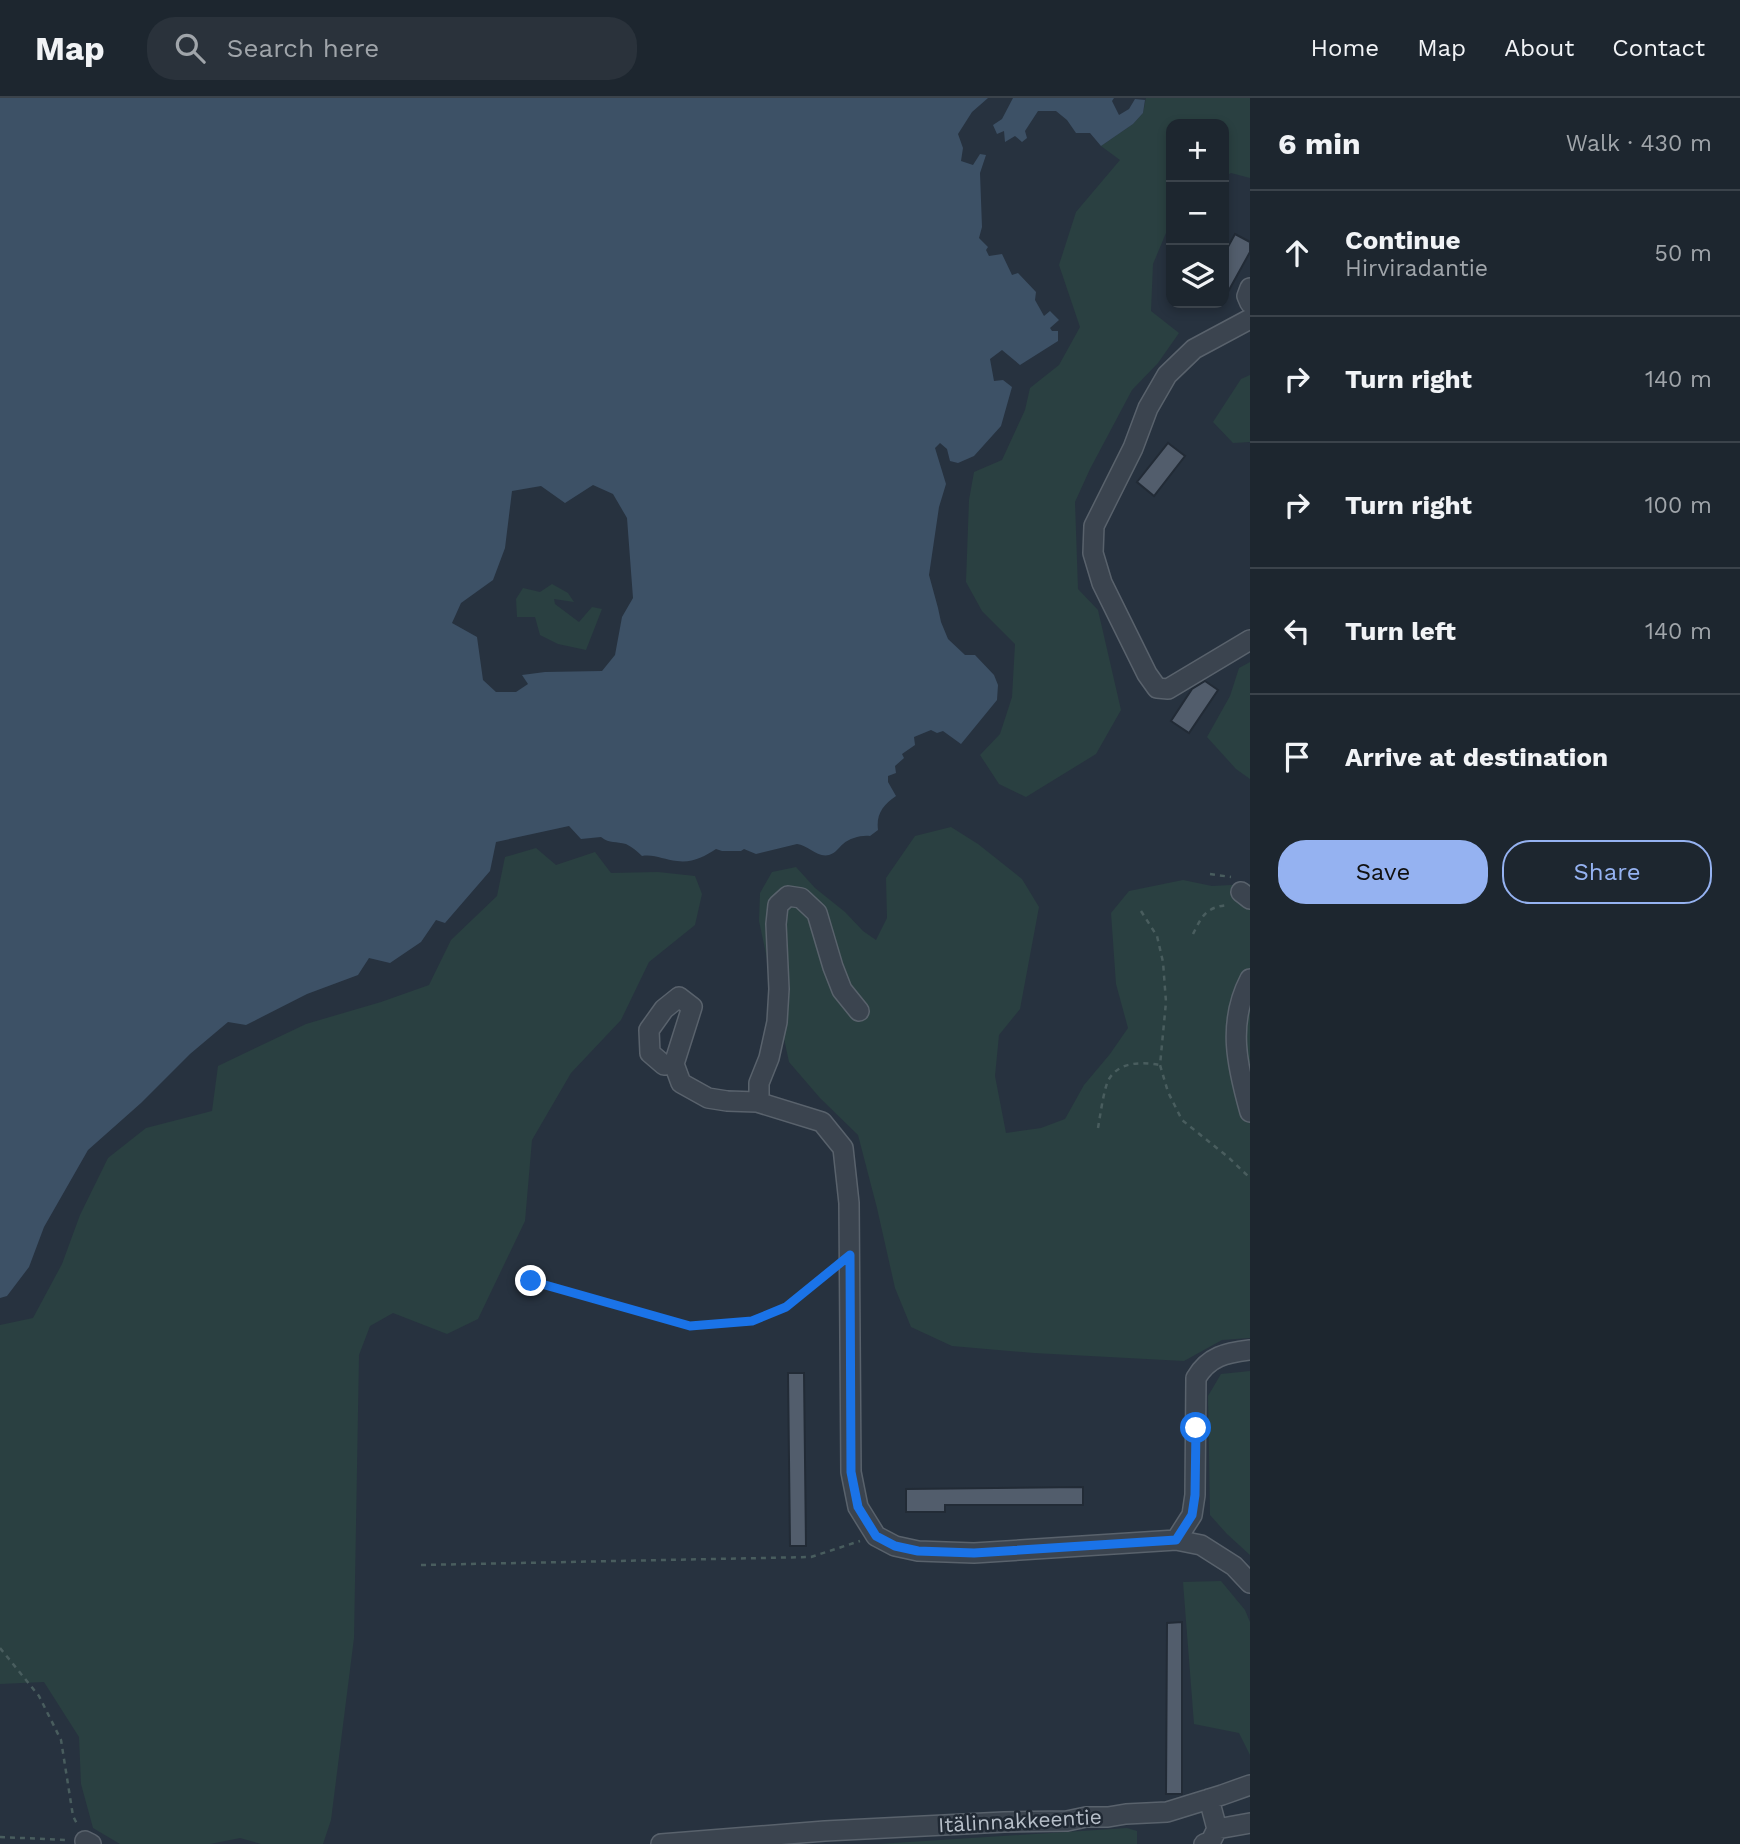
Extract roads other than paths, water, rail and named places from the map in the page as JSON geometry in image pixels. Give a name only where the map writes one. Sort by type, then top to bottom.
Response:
[{"type":"street","points":[[1250,288],[1247,296],[1250,303]]},
{"type":"street","points":[[1250,319],[1194,348],[1167,375],[1148,408],[1133,448],[1094,526],[1093,553],[1102,583],[1147,674],[1157,688],[1168,690],[1250,640]]},
{"type":"street","points":[[757,1102],[759,1083],[769,1058],[777,1022],[778,905],[788,897],[801,898],[817,913],[842,990],[859,1011]]},
{"type":"street","points":[[1250,979],[1243,993],[1236,1020],[1237,1054],[1250,1112]]},
{"type":"street","points":[[674,1064],[681,1083],[708,1098],[757,1102],[822,1122],[843,1149],[849,1203],[851,1472],[858,1507],[876,1536],[895,1546],[918,1551],[974,1553],[1176,1540],[1200,1545],[1234,1566],[1250,1583]]},
{"type":"street","points":[[1176,1540],[1192,1515],[1195,1495],[1196,1378],[1203,1365],[1228,1352],[1250,1350]]},
{"type":"street","name":"Itälinnakkeentie","points":[[661,1844],[825,1831],[1067,1821],[1086,1817],[1167,1812],[1250,1785]]},
{"type":"street","points":[[1209,1799],[1211,1840],[1250,1823]]},
{"type":"water","points":[[0,98],[988,98],[972,112],[958,134],[963,148],[961,161],[973,165],[980,154],[986,155],[980,173],[982,227],[979,238],[988,247],[986,250],[989,256],[1002,254],[1012,275],[1018,273],[1036,292],[1035,300],[1044,316],[1050,311],[1059,320],[1050,328],[1052,331],[1058,331],[1058,341],[1020,365],[1002,350],[990,359],[994,381],[1003,380],[1012,387],[1001,426],[974,456],[958,463],[950,461],[947,449],[940,443],[935,448],[946,484],[939,507],[929,575],[941,622],[948,639],[965,655],[975,655],[994,675],[998,685],[997,700],[961,744],[943,731],[937,733],[931,730],[914,737],[915,745],[902,754],[904,758],[895,766],[896,773],[888,776],[888,782],[896,796],[881,810],[878,830],[870,836],[849,840],[829,855],[820,855],[797,844],[756,854],[744,849],[716,849],[698,859],[677,861],[642,856],[626,844],[610,842],[601,837],[581,839],[569,826],[496,842],[490,871],[445,923],[436,920],[421,942],[390,963],[369,958],[358,975],[307,994],[246,1025],[228,1022],[190,1054],[88,1150],[44,1227],[29,1267],[7,1296],[0,1298]],"holes":[[[593,485],[613,494],[627,518],[633,598],[622,617],[615,655],[602,671],[522,675],[528,684],[516,692],[496,692],[483,680],[477,637],[452,623],[461,603],[493,580],[505,548],[512,491],[541,486],[565,503]]]},
{"type":"water","points":[[1013,98],[1114,98],[1112,101],[1119,115],[1129,109],[1135,99],[1145,100],[1143,113],[1133,124],[1101,146],[1090,133],[1076,133],[1056,111],[1038,111],[1025,131],[1027,138],[1022,142],[1015,136],[1005,142],[1004,131],[997,134],[993,125],[1002,119]]}]
